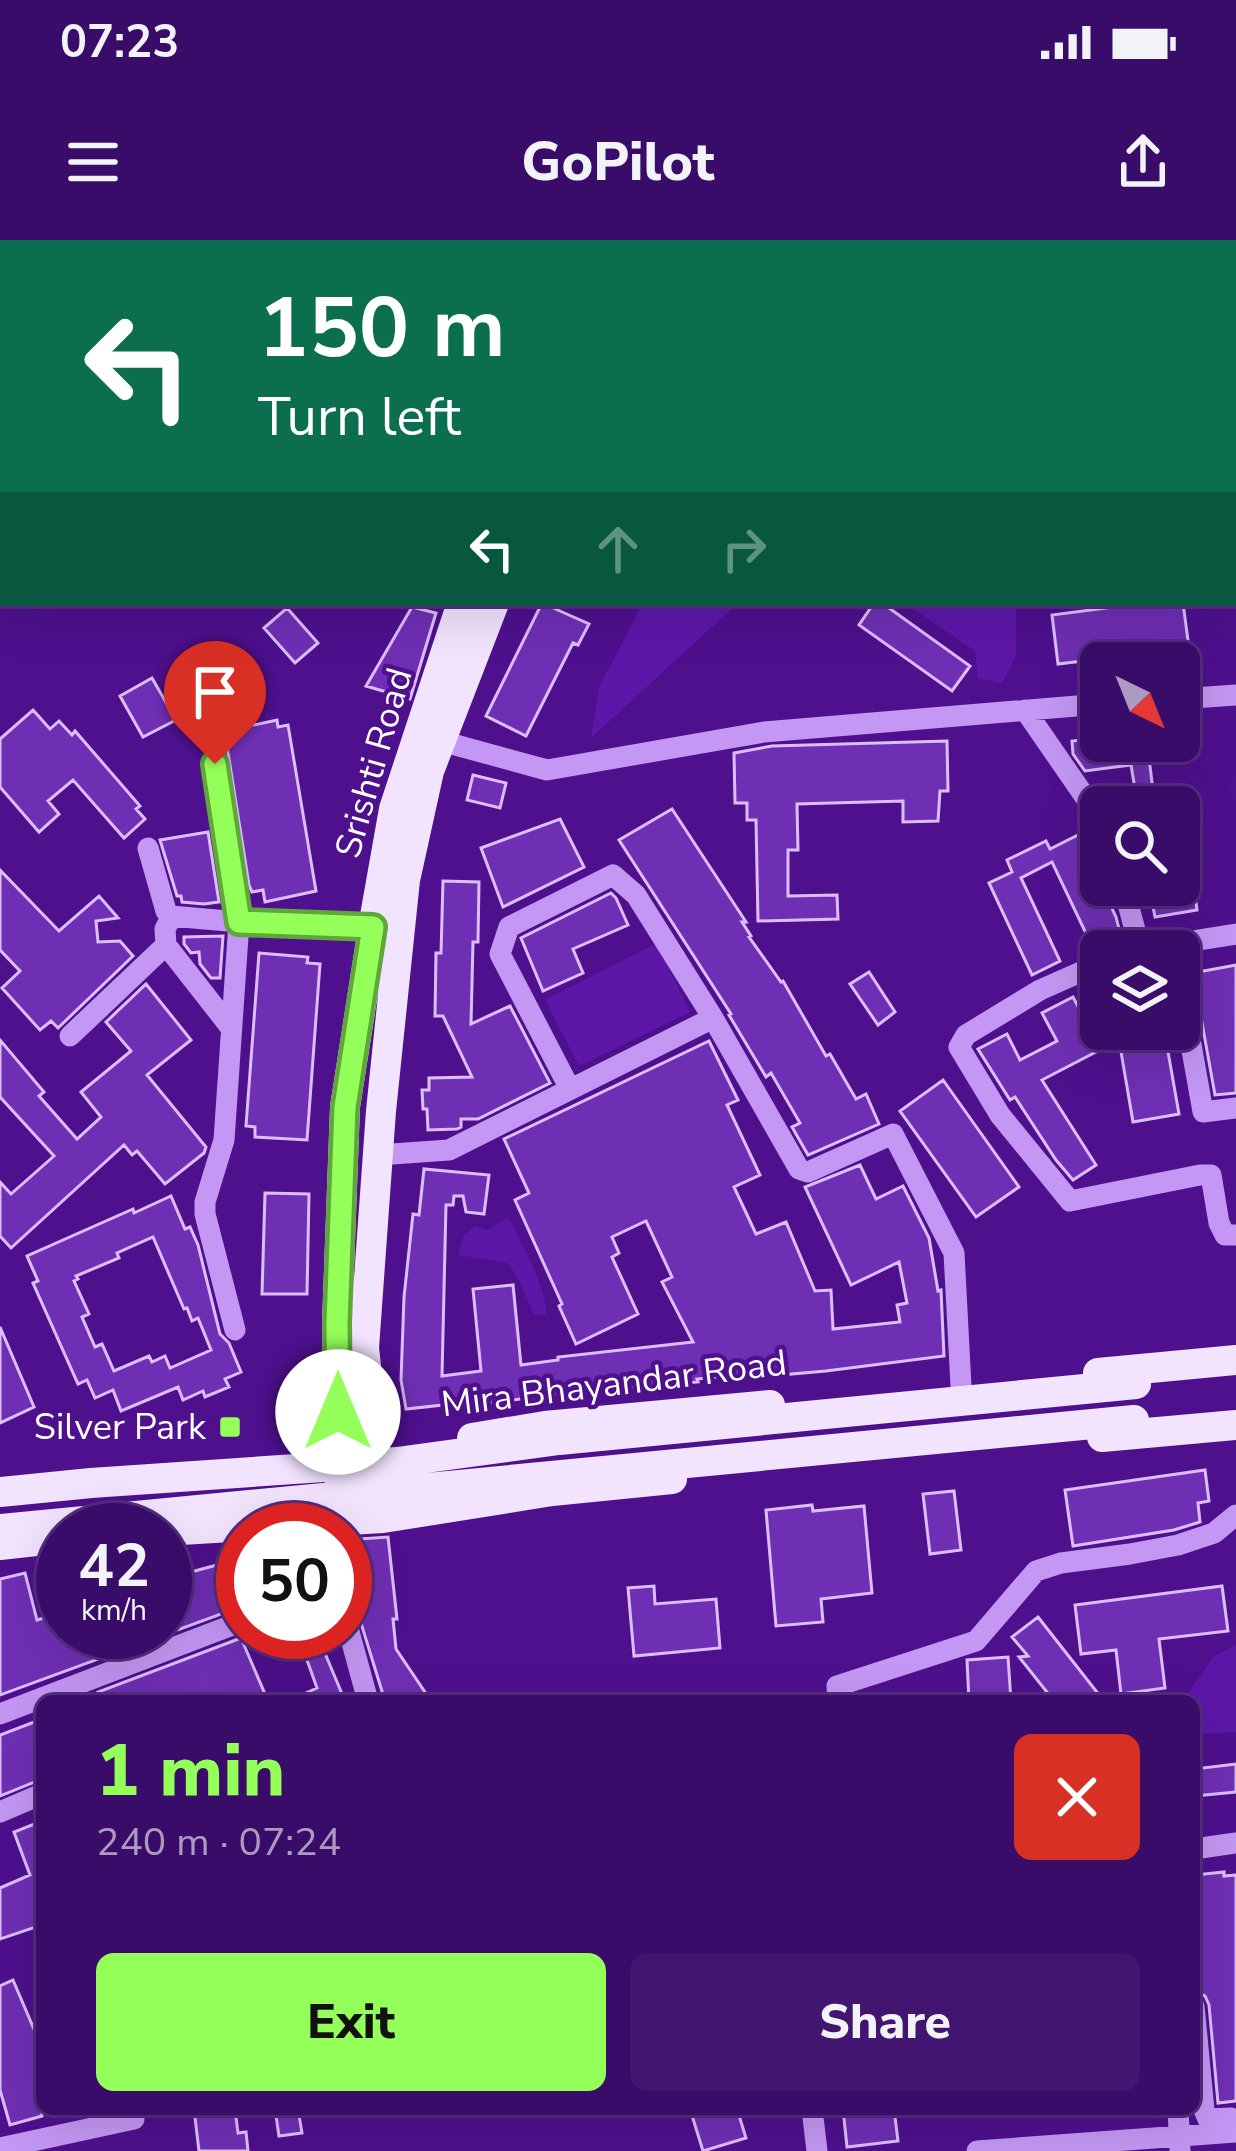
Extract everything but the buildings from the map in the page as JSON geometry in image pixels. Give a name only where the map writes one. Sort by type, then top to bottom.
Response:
[{"type":"main road","name":"Srishti Road","points":[[341,1503],[337,1323],[345,1107],[373,927],[462,606]]},
{"type":"main road","name":"Srishti Road","points":[[383,1518],[364,1348],[381,1111],[405,880],[404,826],[493,606]]},
{"type":"main road","points":[[345,1107],[381,1111]]},
{"type":"main road","points":[[0,1492],[397,1462],[559,1440],[1197,1378],[1236,1363]]},
{"type":"main road","name":"Mira Bhayandar Road","points":[[0,1479],[374,1453],[544,1426],[1236,1363]]},
{"type":"main road","points":[[0,1529],[1210,1412],[1236,1420]]},
{"type":"main road","points":[[372,1519],[552,1491],[1236,1420]]},
{"type":"main road","points":[[0,1545],[36,1541]]},
{"type":"street","points":[[1200,698],[1236,695]]},
{"type":"street","points":[[441,741],[547,770],[764,732],[1080,706]]},
{"type":"street","points":[[1024,710],[1080,790]]},
{"type":"street","points":[[215,764],[239,922],[224,1140],[205,1214],[235,1330]]},
{"type":"street","points":[[148,848],[166,911],[172,916],[373,927]]},
{"type":"street","points":[[570,1089],[500,954],[509,927],[613,875],[636,895],[799,1169],[808,1172],[893,1133],[954,1253],[961,1386]]},
{"type":"street","points":[[172,916],[165,929],[166,945],[231,1028]]},
{"type":"street","points":[[1200,942],[1236,934]]},
{"type":"street","points":[[70,1036],[166,945]]},
{"type":"street","points":[[1080,973],[966,1035],[959,1047],[1000,1115],[1070,1201],[1211,1175],[1219,1223],[1225,1235],[1236,1235]]},
{"type":"street","points":[[378,1155],[449,1150],[713,1018]]},
{"type":"street","points":[[1192,1050],[1203,1112],[1236,1108]]},
{"type":"street","points":[[838,1695],[837,1686],[976,1641],[1036,1570],[1178,1544],[1214,1533],[1236,1515]]},
{"type":"street","points":[[60,1695],[216,1632]]},
{"type":"street","points":[[356,1659],[366,1695]]},
{"type":"street","points":[[0,1714],[36,1703]]},
{"type":"street","points":[[0,1812],[36,1797]]},
{"type":"street","points":[[1200,1848],[1236,1844]]},
{"type":"street","points":[[977,2151],[1180,2144],[1235,2132],[1231,2118],[1208,2119],[1200,2068]]},
{"type":"street","points":[[813,2115],[817,2151]]},
{"type":"street","points":[[0,2148],[48,2144],[134,2119]]},
{"type":"shaded area","points":[[641,606],[735,606],[591,738],[599,687]]},
{"type":"shaded area","points":[[908,606],[1016,606],[1016,655],[1002,683],[978,678],[975,651]]},
{"type":"shaded area","points":[[657,943],[690,1012],[579,1066],[545,1000]]},
{"type":"shaded area","points":[[509,1217],[537,1276],[547,1315],[534,1315],[508,1263],[458,1255],[464,1235],[475,1226],[487,1230]]},
{"type":"shaded area","points":[[1236,1645],[1236,1732],[1200,1734],[1200,1695],[1187,1695],[1213,1657]]},
{"type":"place","name":"Silver Park","points":[[230,1427]]},
{"type":"route","points":[[215,764],[239,922],[373,927],[345,1107],[338,1412]]}]
